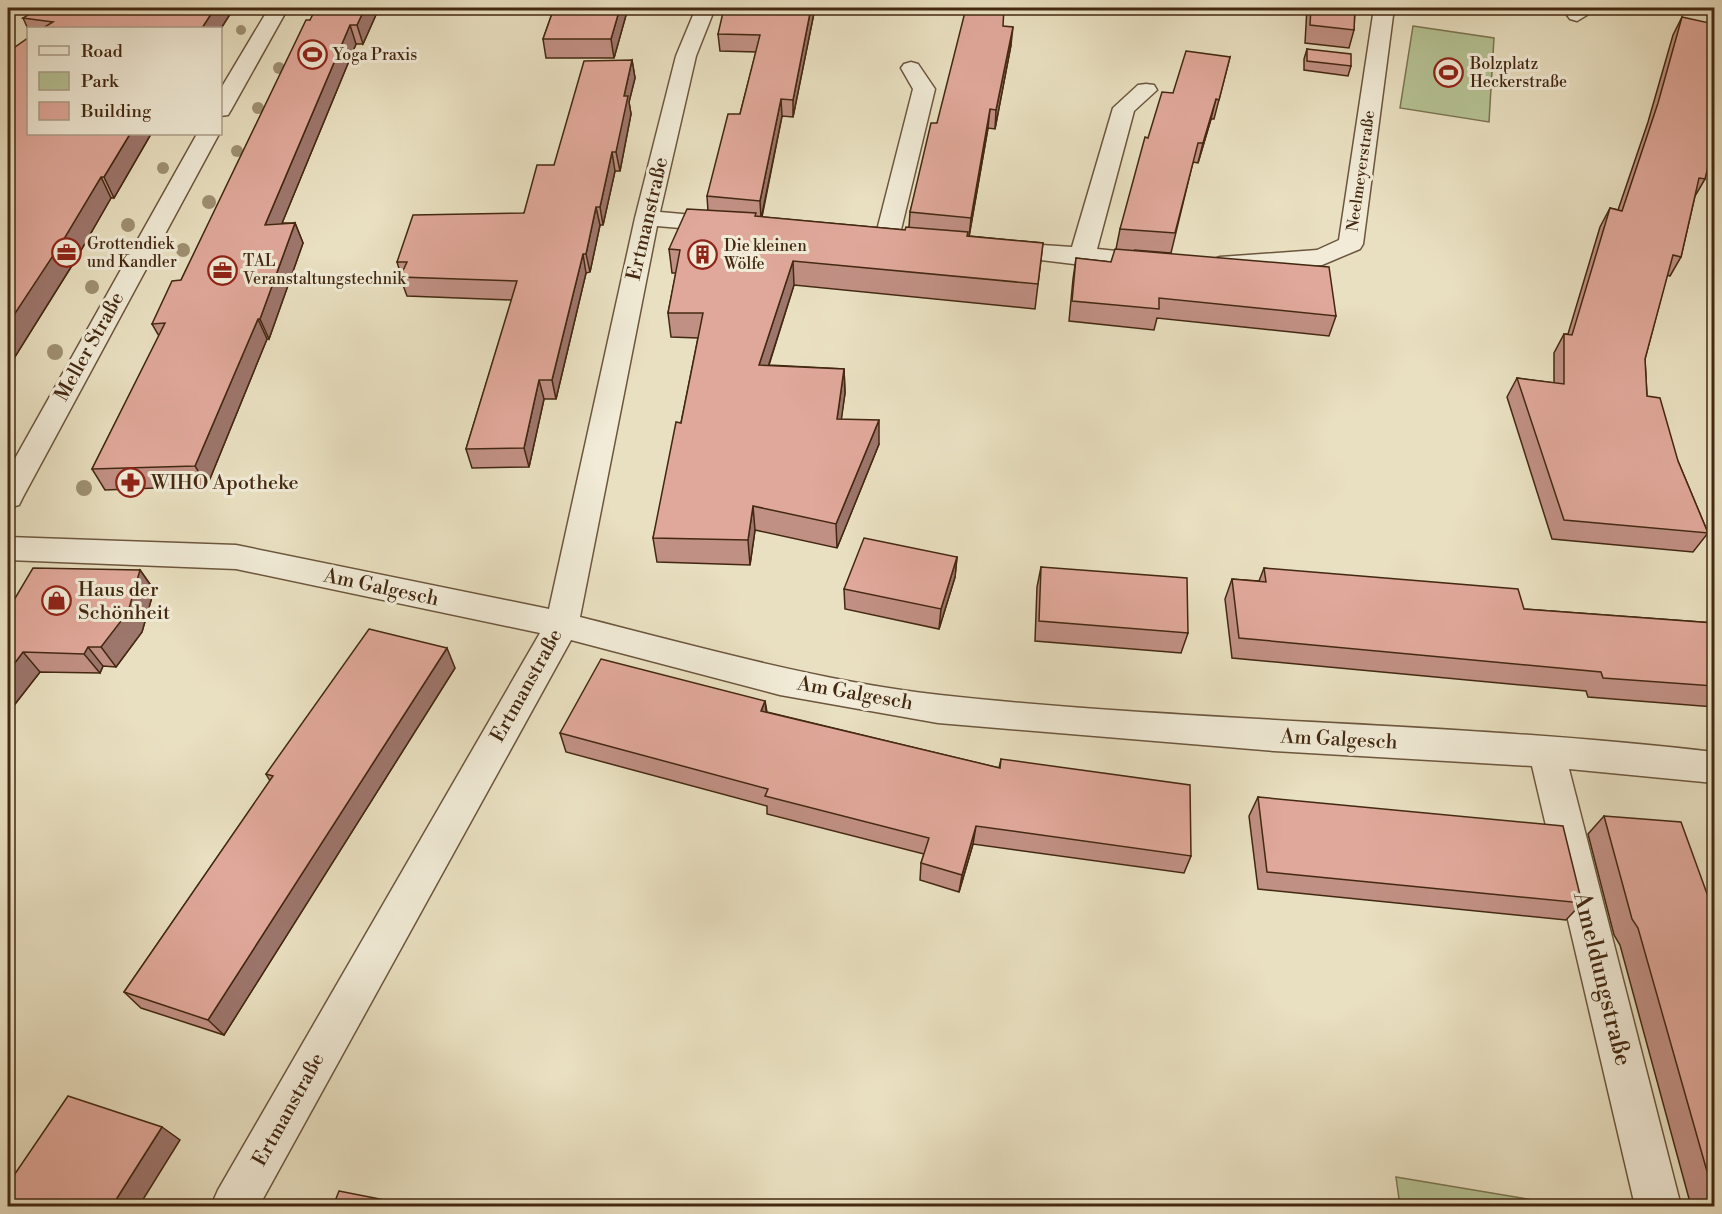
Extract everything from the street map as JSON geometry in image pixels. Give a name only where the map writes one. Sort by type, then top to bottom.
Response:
[{"type":"street","points":[[222,106],[278,8]]},
{"type":"street","name":"Ertmanstraße","points":[[234,1206],[562,626],[647,218],[686,56],[705,8]]},
{"type":"street","name":"Neelmeyerstraße","points":[[981,248],[1082,257],[1224,265],[1322,257],[1351,244],[1365,58],[1384,8]]},
{"type":"street","points":[[887,239],[924,89],[911,68]]},
{"type":"street","points":[[1082,257],[1124,108],[1146,90]]},
{"type":"street","name":"Meller Straße","points":[[8,497],[207,135]]},
{"type":"street","points":[[647,218],[750,227]]},
{"type":"street","name":"Am Galgesch","points":[[8,548],[236,557],[562,626],[780,681],[938,709],[1274,736],[1547,752],[1714,767]]},
{"type":"street","name":"Ameldungstraße","points":[[1547,752],[1658,1206]]},
{"type":"green space","name":"Bolzplatz Heckerstraße","points":[[1413,26],[1494,38],[1489,122],[1400,108]]},
{"type":"green space","points":[[1396,1177],[1569,1206],[1400,1206]]},
{"type":"building","points":[[39,8],[215,8],[203,27],[45,27],[53,22],[23,18]]},
{"type":"building","points":[[316,8],[365,8],[357,25],[350,25],[265,225],[295,223],[260,319],[258,319],[195,466],[92,469],[165,323],[152,324],[172,281],[181,280],[306,20],[310,20]]},
{"type":"building","points":[[554,8],[620,8],[611,39],[543,39]]},
{"type":"building","points":[[724,8],[811,8],[793,100],[781,99],[760,201],[707,196],[728,114],[740,114],[760,35],[718,34]]},
{"type":"building","points":[[966,8],[1004,8],[1003,26],[1013,27],[996,110],[990,109],[971,218],[910,212],[931,123],[937,123]]},
{"type":"building","points":[[1311,8],[1355,8],[1354,30],[1310,25]]},
{"type":"building","points":[[1682,17],[1714,24],[1714,143],[1705,179],[1699,178],[1681,257],[1673,255],[1645,359],[1647,396],[1660,398],[1678,461],[1708,533],[1564,520],[1517,378],[1564,384],[1564,334],[1572,335],[1610,208],[1622,211],[1658,103]]},
{"type":"building","points":[[27,39],[27,135],[129,135],[8,324],[8,52]]},
{"type":"building","points":[[1307,49],[1351,54],[1351,66],[1307,61]]},
{"type":"building","points":[[1186,51],[1230,57],[1219,100],[1216,99],[1203,143],[1198,143],[1175,233],[1120,229],[1145,137],[1148,138],[1162,92],[1173,93]]},
{"type":"building","points":[[632,60],[624,96],[628,96],[616,152],[612,152],[600,207],[596,207],[586,254],[583,254],[552,380],[539,380],[524,448],[466,449],[517,281],[400,277],[407,262],[397,262],[413,215],[524,213],[537,165],[554,165],[584,61]]},
{"type":"building","points":[[687,209],[756,213],[755,216],[905,230],[906,227],[968,232],[967,236],[1043,243],[1038,284],[793,261],[759,365],[844,369],[837,419],[879,420],[836,524],[753,506],[748,540],[653,538],[676,422],[681,423],[703,313],[668,313],[680,250],[669,249]]},
{"type":"building","points":[[1115,249],[1329,267],[1336,316],[1159,298],[1159,309],[1072,301],[1076,258],[1111,262]]},
{"type":"building","points":[[864,538],[957,557],[941,609],[844,589]]},
{"type":"building","points":[[1041,567],[1187,578],[1188,633],[1039,621]]},
{"type":"building","points":[[33,568],[140,570],[128,612],[101,647],[88,647],[84,654],[23,652],[8,672],[8,610]]},
{"type":"building","points":[[1264,568],[1518,589],[1524,609],[1714,623],[1714,686],[1603,678],[1601,672],[1239,638],[1232,579],[1266,582]]},
{"type":"building","points":[[369,629],[447,648],[208,1020],[124,992],[273,776],[266,774]]},
{"type":"building","points":[[601,659],[765,701],[761,711],[1000,768],[1001,759],[1190,785],[1191,856],[976,826],[962,875],[921,863],[929,838],[765,796],[768,789],[560,733]]},
{"type":"building","points":[[1258,797],[1563,826],[1582,903],[1267,872]]},
{"type":"building","points":[[1604,816],[1681,822],[1714,913],[1714,1196],[1638,928],[1632,919]]},
{"type":"building","points":[[68,1096],[162,1127],[112,1206],[8,1206],[8,1184]]},
{"type":"building","points":[[339,1191],[415,1206],[333,1206]]},
{"type":"place","name":"Yoga Praxis","points":[[312,55]]},
{"type":"place","name":"Bolzplatz Heckerstraße","points":[[1449,73]]},
{"type":"place","name":"Grottendiek und Kandler","points":[[66,253]]},
{"type":"place","name":"Die kleinen Wölfe","points":[[703,255]]},
{"type":"place","name":"TAL Veranstaltungstechnik","points":[[222,270]]},
{"type":"place","name":"WIHO Apotheke","points":[[130,483]]},
{"type":"place","name":"Haus der Schönheit","points":[[57,601]]}]
